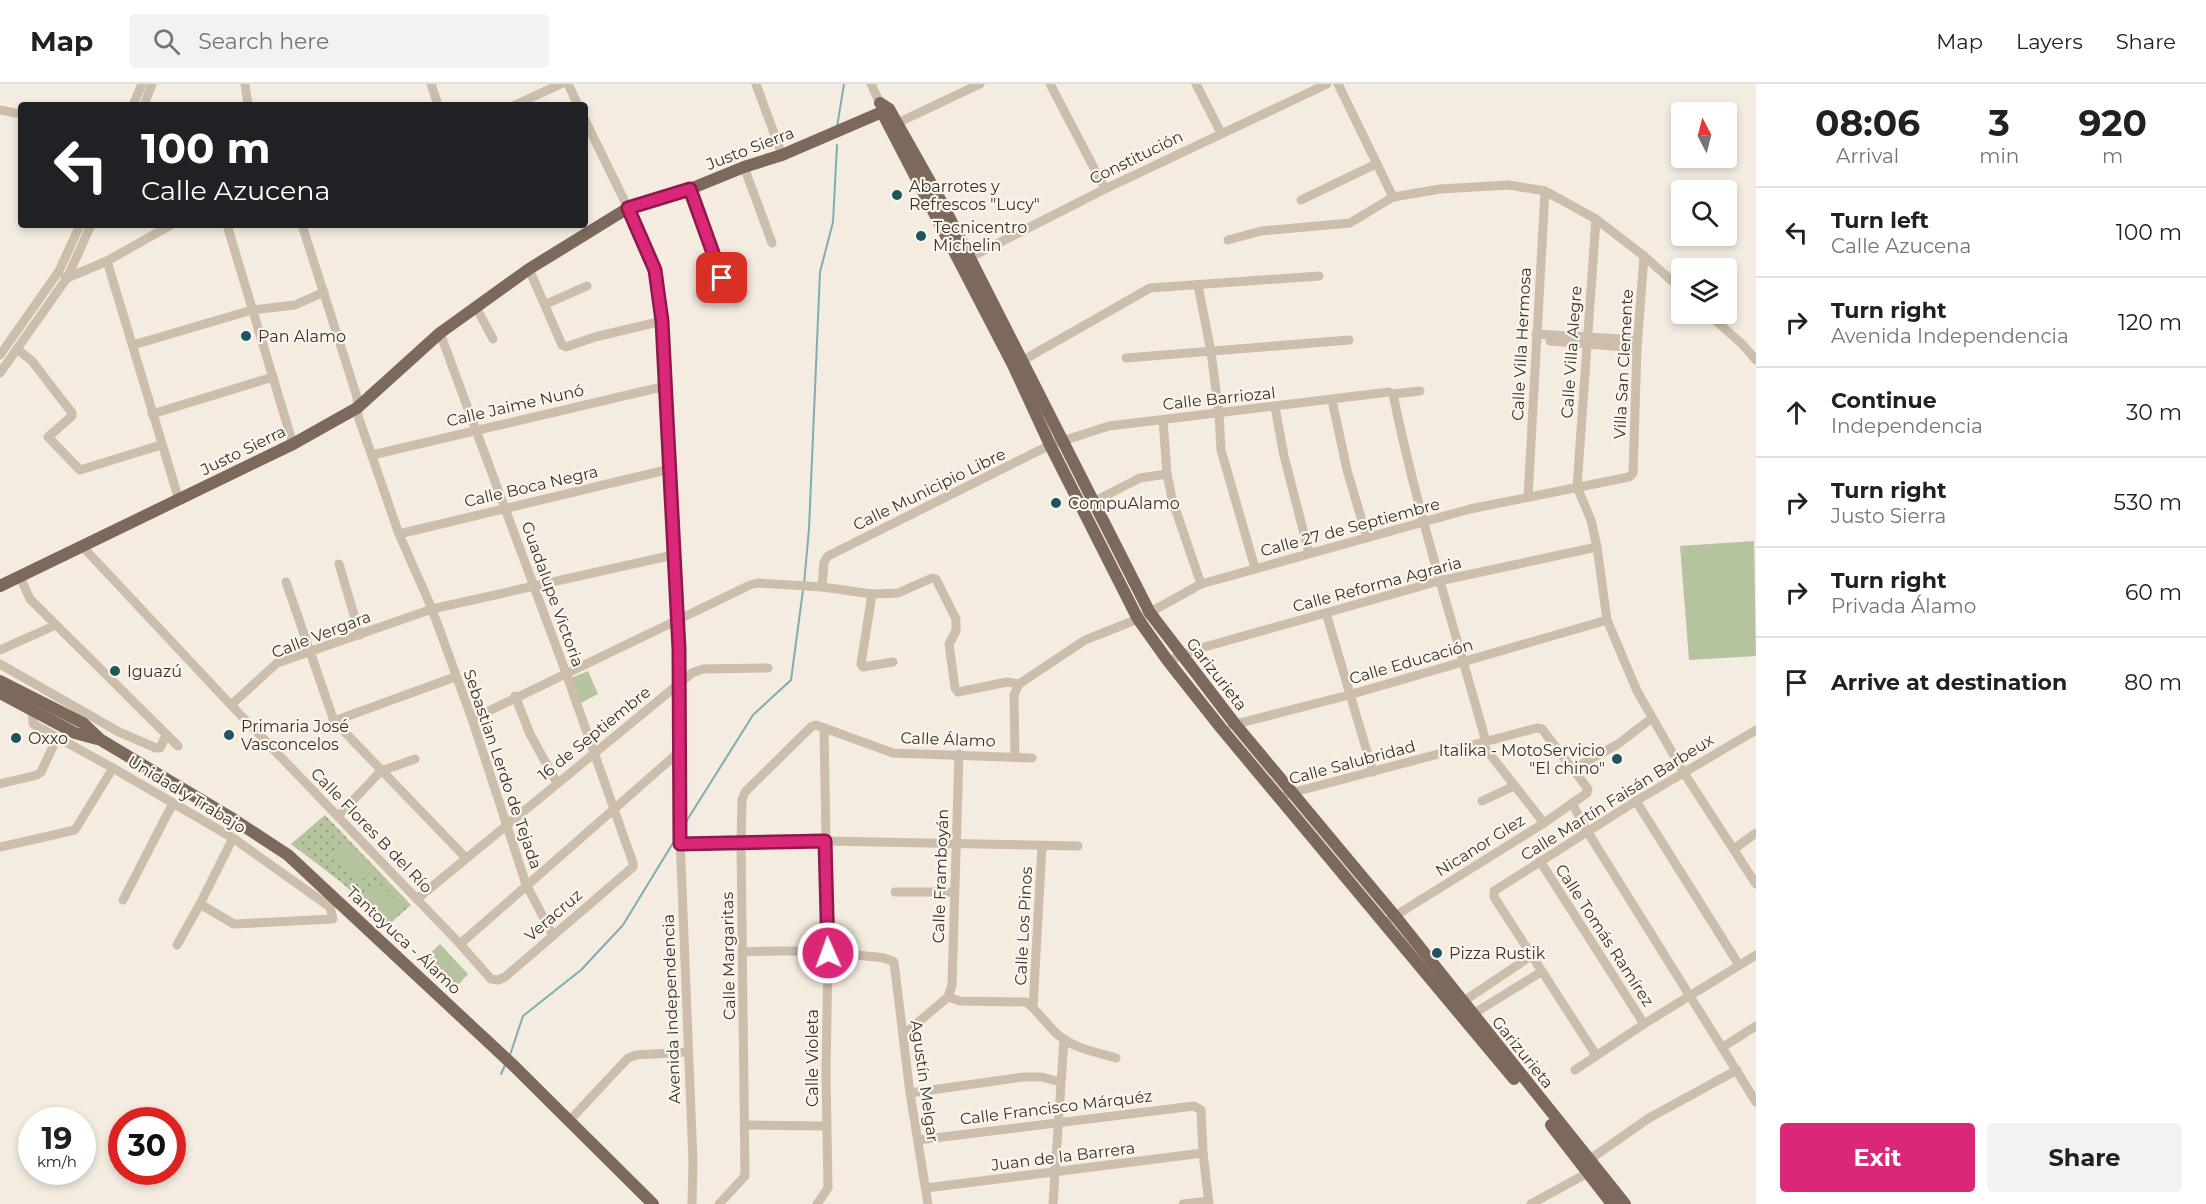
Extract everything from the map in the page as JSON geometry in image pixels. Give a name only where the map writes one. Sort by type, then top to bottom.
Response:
[{"type":"main road","name":"Justo Sierra","points":[[0,586],[293,444],[357,408],[440,333],[529,269],[628,208],[690,189],[744,167],[782,155],[884,108]]},
{"type":"main road","name":"Garizurieta","points":[[884,108],[1018,363],[1063,441],[1144,616],[1180,655],[1395,916],[1458,1005],[1532,1100],[1588,1166],[1625,1204]]},
{"type":"main road","name":"Garizurieta","points":[[1018,363],[1050,445],[1168,662],[1383,923],[1458,1005]]},
{"type":"main road","points":[[0,681],[34,705]]},
{"type":"main road","points":[[0,693],[34,705]]},
{"type":"main road","name":"Tantoyuca - Álamo","points":[[34,705],[75,733],[101,740],[233,819],[288,855],[515,1068],[653,1204]]},
{"type":"main road","name":"Garizurieta","points":[[1588,1166],[1612,1204]]},
{"type":"street","points":[[134,102],[142,84]]},
{"type":"street","points":[[145,102],[152,84]]},
{"type":"street","points":[[245,84],[248,102]]},
{"type":"street","points":[[431,84],[437,102]]},
{"type":"street","points":[[522,102],[561,84]]},
{"type":"street","points":[[567,84],[576,102]]},
{"type":"street","points":[[756,84],[782,155]]},
{"type":"street","name":"Garizurieta","points":[[871,84],[884,108]]},
{"type":"street","points":[[893,125],[980,84]]},
{"type":"street","points":[[1050,84],[1106,189]]},
{"type":"street","points":[[1196,84],[1221,133]]},
{"type":"street","name":"Constitución","points":[[964,260],[1221,133],[1327,84]]},
{"type":"street","points":[[1338,84],[1393,197]]},
{"type":"street","points":[[0,110],[18,113]]},
{"type":"street","name":"Avenida Independencia","points":[[588,126],[655,270],[662,321],[680,683],[679,813],[693,1161],[692,1204]]},
{"type":"street","points":[[1301,200],[1376,164]]},
{"type":"street","points":[[744,167],[772,243]]},
{"type":"street","points":[[1228,240],[1261,231],[1350,223],[1393,197],[1440,189],[1509,185],[1545,191],[1596,219],[1671,280]]},
{"type":"street","points":[[690,189],[718,262],[726,293]]},
{"type":"street","name":"Calle Villa Hermosa","points":[[1528,497],[1545,191]]},
{"type":"street","name":"Calle Villa Alegre","points":[[1577,487],[1596,219]]},
{"type":"street","points":[[0,355],[59,271],[79,228]]},
{"type":"street","points":[[0,373],[67,278],[90,228]]},
{"type":"street","points":[[67,278],[107,261],[166,228]]},
{"type":"street","points":[[228,228],[293,444]]},
{"type":"street","points":[[303,228],[357,397],[357,408]]},
{"type":"street","name":"Villa San Clemente","points":[[1633,473],[1644,256]]},
{"type":"street","points":[[107,261],[179,500]]},
{"type":"street","points":[[529,269],[562,345],[566,347],[595,337],[662,321]]},
{"type":"street","points":[[59,271],[67,278]]},
{"type":"street","points":[[1018,363],[1150,288],[1319,276]]},
{"type":"street","points":[[1198,285],[1211,352],[1221,450],[1255,568]]},
{"type":"street","points":[[546,304],[587,286]]},
{"type":"street","points":[[133,345],[252,310],[295,305],[324,292]]},
{"type":"street","points":[[476,307],[493,339]]},
{"type":"street","points":[[1719,324],[1756,360]]},
{"type":"street","name":"Guadalupe Victoria","points":[[440,333],[566,673],[633,867]]},
{"type":"street","points":[[1536,337],[1638,344]]},
{"type":"street","points":[[1126,358],[1349,340]]},
{"type":"street","points":[[17,349],[32,362],[72,413],[72,416],[48,437],[80,470],[161,445]]},
{"type":"street","points":[[152,414],[273,377]]},
{"type":"street","name":"Calle Jaime Nunó","points":[[372,455],[666,386]]},
{"type":"street","name":"Calle Barriozal","points":[[1050,445],[1109,426],[1389,392],[1393,394],[1420,391]]},
{"type":"street","points":[[1393,394],[1405,454],[1439,581],[1464,661],[1483,742],[1514,786],[1544,822]]},
{"type":"street","points":[[1332,400],[1347,470],[1367,538]]},
{"type":"street","points":[[1275,407],[1284,456],[1309,553]]},
{"type":"street","name":"Sebastian Lerdo de Tejada","points":[[357,408],[399,534],[432,609],[472,719],[526,885],[552,934]]},
{"type":"street","points":[[1163,420],[1167,474],[1172,499],[1201,584]]},
{"type":"street","name":"Calle Municipio Libre","points":[[818,587],[824,562],[828,556],[1050,445]]},
{"type":"street","name":"Calle Boca Negra","points":[[399,534],[670,469]]},
{"type":"street","name":"Calle 27 de Septiembre","points":[[1019,684],[1090,638],[1144,616],[1201,584],[1470,509],[1629,477],[1633,473]]},
{"type":"street","points":[[1093,502],[1140,478],[1167,474]]},
{"type":"street","points":[[1577,487],[1591,520],[1598,547],[1607,620],[1637,691],[1684,772],[1756,884]]},
{"type":"street","name":"Calle Flores B del Río","points":[[82,546],[491,979]]},
{"type":"street","name":"Calle Reforma Agraria","points":[[1168,662],[1180,655],[1439,581],[1598,547]]},
{"type":"street","name":"Calle Vergara","points":[[231,705],[277,663],[432,609],[673,555]]},
{"type":"street","points":[[339,564],[360,635]]},
{"type":"street","points":[[20,577],[30,599],[178,746]]},
{"type":"street","points":[[472,719],[515,696],[750,585],[758,583],[872,594],[898,593],[932,578],[936,579],[956,619],[956,631],[949,644],[957,692],[1007,682],[1019,684],[1014,695],[1015,757]]},
{"type":"street","points":[[286,582],[334,721],[466,858]]},
{"type":"street","points":[[872,594],[861,664],[863,667],[892,662]]},
{"type":"street","points":[[1326,613],[1373,772]]},
{"type":"street","name":"Calle Educación","points":[[1221,728],[1349,695],[1607,620]]},
{"type":"street","points":[[0,650],[56,625]]},
{"type":"street","points":[[0,664],[119,732],[156,748],[160,748],[166,735]]},
{"type":"street","name":"16 de Septiembre","points":[[417,899],[680,683],[703,669],[768,668]]},
{"type":"street","points":[[334,721],[455,677]]},
{"type":"street","points":[[515,696],[530,734],[557,783]]},
{"type":"street","name":"Unidad y Trabajo","points":[[34,705],[33,724],[233,838],[330,907],[333,919],[234,924],[200,904]]},
{"type":"street","points":[[1573,769],[1618,744],[1652,718]]},
{"type":"street","name":"Calle Álamo","points":[[812,726],[824,728],[893,753],[1032,758]]},
{"type":"street","name":"Calle Margaritas","points":[[719,1204],[746,1176],[742,800],[745,792],[812,726]]},
{"type":"street","name":"Calle Violeta","points":[[817,1204],[828,1188],[828,953],[824,728]]},
{"type":"street","name":"Calle Salubridad","points":[[1278,796],[1537,728],[1542,729],[1573,769]]},
{"type":"street","name":"Calle Martín Faisán Barbeux","points":[[1531,956],[1494,897],[1494,891],[1587,831],[1756,730]]},
{"type":"street","points":[[0,784],[41,772],[57,738]]},
{"type":"street","points":[[460,944],[679,752]]},
{"type":"street","name":"Calle Framboyán","points":[[948,997],[952,985],[959,754]]},
{"type":"street","points":[[338,816],[381,771],[415,759]]},
{"type":"street","points":[[0,847],[75,830],[113,768]]},
{"type":"street","name":"Nicanor Glez","points":[[1383,923],[1587,793],[1588,789],[1573,769]]},
{"type":"street","points":[[1482,801],[1514,786]]},
{"type":"street","points":[[1636,801],[1739,965]]},
{"type":"street","points":[[123,900],[173,803]]},
{"type":"street","points":[[1572,803],[1587,831],[1755,1097]]},
{"type":"street","points":[[1734,849],[1756,833]]},
{"type":"street","points":[[177,945],[233,838]]},
{"type":"street","points":[[680,841],[825,841],[1078,846]]},
{"type":"street","name":"Calle Los Pinos","points":[[1034,1007],[1042,846]]},
{"type":"street","name":"Calle Tomás Ramírez","points":[[1540,861],[1644,1024]]},
{"type":"street","name":"Veracruz","points":[[491,979],[498,980],[505,976],[633,867]]},
{"type":"street","points":[[895,892],[954,892]]},
{"type":"street","points":[[742,952],[785,950],[828,953]]},
{"type":"street","name":"Agustín Melgar","points":[[828,953],[853,954],[889,959],[894,962],[910,1093],[928,1204]]},
{"type":"street","points":[[1575,1070],[1644,1024],[1756,955]]},
{"type":"street","points":[[1458,1005],[1531,956],[1596,1055]]},
{"type":"street","points":[[1468,1018],[1541,972]]},
{"type":"street","points":[[903,1035],[948,997],[960,1001],[1017,1000],[1034,1007],[1036,1014],[1064,1039],[1116,1058]]},
{"type":"street","points":[[1723,1047],[1756,1026]]},
{"type":"street","points":[[1053,1204],[1064,1039]]},
{"type":"street","points":[[569,1121],[628,1058],[636,1055],[687,1052]]},
{"type":"street","points":[[1531,1204],[1544,1201],[1648,1118],[1737,1070]]},
{"type":"street","points":[[910,1093],[1023,1077],[1042,1077],[1060,1082]]},
{"type":"street","name":"Calle Francisco Márquéz","points":[[918,1140],[1194,1106],[1201,1110],[1203,1153]]},
{"type":"street","points":[[744,1125],[827,1126]]},
{"type":"street","points":[[1183,1204],[1209,1202],[1203,1153]]},
{"type":"street","name":"Juan de la Barrera","points":[[926,1188],[1203,1153]]},
{"type":"green space","points":[[1754,541],[1756,656],[1689,660],[1680,546]]},
{"type":"green space","points":[[588,671],[598,694],[579,704],[571,678]]},
{"type":"green space","points":[[325,815],[411,905],[388,925],[341,882],[291,844]]},
{"type":"green space","points":[[345,845],[372,871],[358,883],[333,858]]},
{"type":"green space","points":[[378,883],[404,906],[391,920],[365,896]]},
{"type":"green space","points":[[440,944],[468,974],[457,986],[427,956]]},
{"type":"waterway","points":[[837,127],[844,84]]},
{"type":"waterway","points":[[804,584],[809,529],[820,272],[833,222],[837,145]]},
{"type":"waterway","points":[[684,825],[753,715],[791,680],[803,590]]},
{"type":"waterway","points":[[510,1055],[523,1016],[581,970],[623,925],[676,838]]},
{"type":"waterway","points":[[501,1074],[506,1063]]},
{"type":"place","name":"Abarrotes y Refrescos \"Lucy\"","points":[[897,195]]},
{"type":"place","name":"Tecnicentro Michelin","points":[[921,236]]},
{"type":"place","name":"Pan Alamo","points":[[246,336]]},
{"type":"place","name":"CompuAlamo","points":[[1056,503]]},
{"type":"place","name":"Iguazú","points":[[115,671]]},
{"type":"place","name":"Primaria José Vasconcelos","points":[[229,735]]},
{"type":"place","name":"Oxxo","points":[[16,738]]},
{"type":"place","name":"Italika - MotoServicio \"El chino\"","points":[[1617,759]]},
{"type":"place","name":"Pizza Rustik","points":[[1437,953]]},
{"type":"route","points":[[722,278],[690,189],[628,208],[655,270],[662,321],[679,649],[680,844],[825,841],[828,953]]}]
